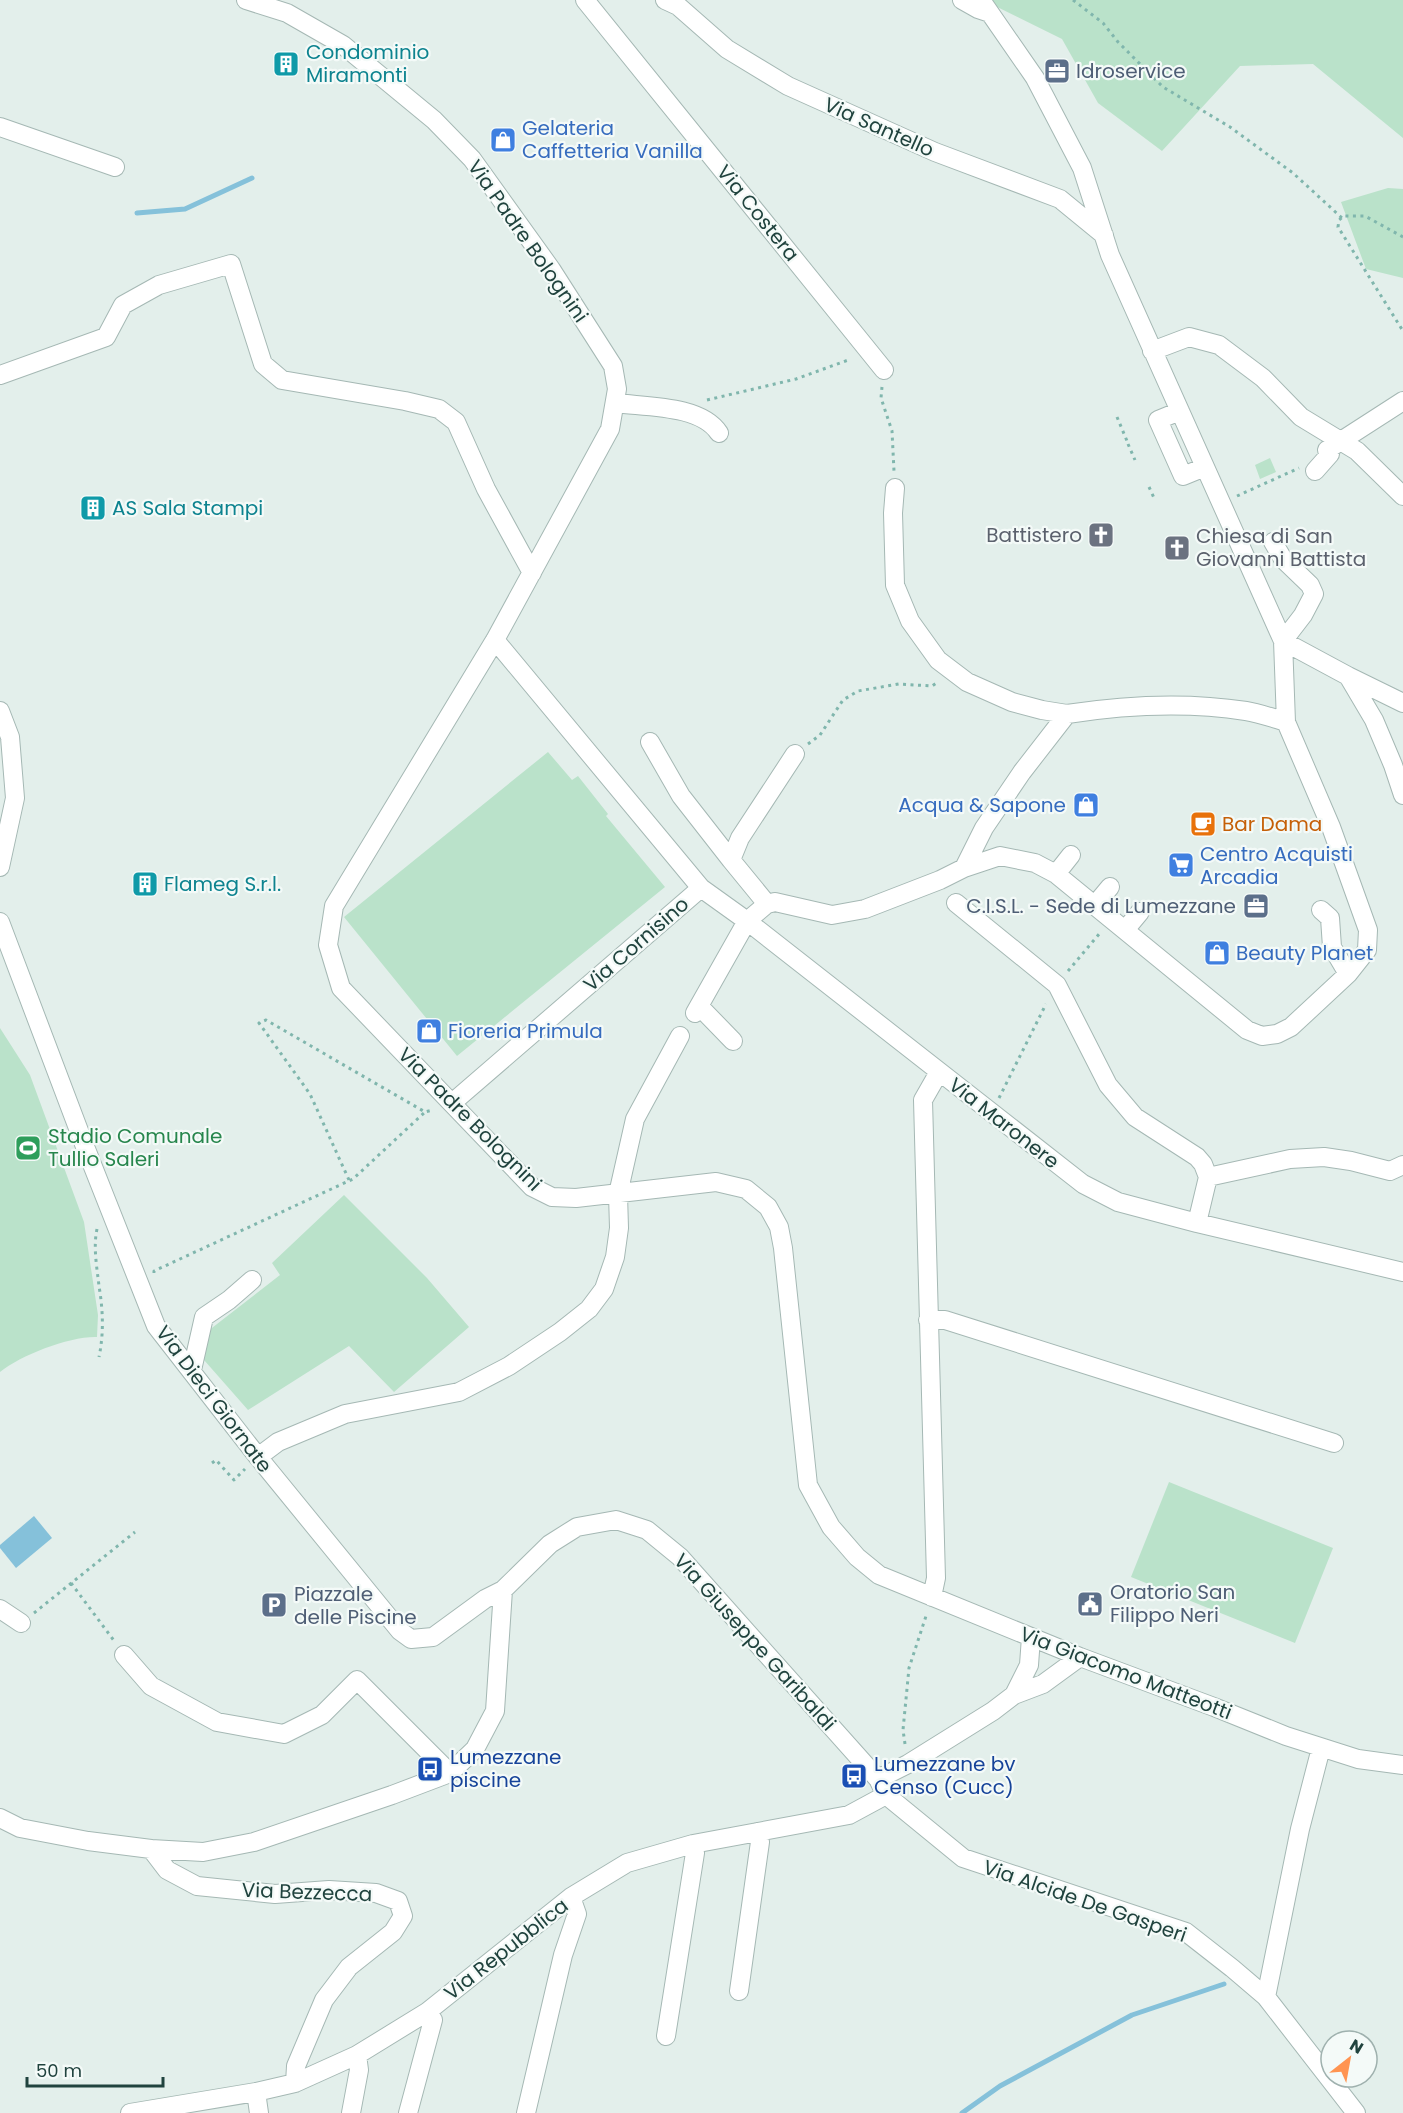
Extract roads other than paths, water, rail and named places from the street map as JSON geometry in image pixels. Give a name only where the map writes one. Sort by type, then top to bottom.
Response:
[{"type":"street","name":"Via Padre Bolognini","points":[[246,0],[288,13],[343,45],[434,120],[472,159],[551,269],[613,366],[617,389],[610,429],[532,573],[495,640],[334,906],[328,945],[341,988],[532,1187],[552,1197],[576,1198],[716,1182],[746,1189],[768,1207],[779,1227],[783,1248],[808,1485],[831,1527],[857,1557],[879,1575],[932,1597]]},
{"type":"street","name":"Via Costera","points":[[585,0],[885,370]]},
{"type":"street","name":"Via Santello","points":[[664,0],[678,6],[727,49],[788,87],[935,152],[1060,199],[1104,235]]},
{"type":"street","points":[[733,1041],[697,1010],[747,921],[767,904],[775,902],[832,915],[865,909],[940,880],[964,868],[1000,856],[1035,863],[1056,874],[1247,1030],[1262,1036],[1277,1034],[1291,1027],[1348,974],[1367,950],[1368,930],[1331,827],[1286,722],[1283,641],[1205,466],[1201,437],[1180,411],[1152,351],[1110,255],[1082,168],[1035,78],[985,7],[962,0]]},
{"type":"street","points":[[0,126],[115,167]]},
{"type":"street","points":[[0,375],[106,337],[123,305],[159,285],[231,264],[263,364],[282,380],[439,409],[456,422],[486,489],[532,573]]},
{"type":"street","points":[[1152,351],[1189,337],[1219,345],[1263,378],[1333,446],[1357,451],[1403,496]]},
{"type":"street","points":[[1315,471],[1330,454],[1333,446],[1403,401]]},
{"type":"street","points":[[616,403],[691,412],[715,427],[719,433]]},
{"type":"street","points":[[1180,411],[1158,420],[1183,476],[1205,466]]},
{"type":"street","points":[[895,488],[893,513],[895,585],[910,621],[938,660],[967,682],[1012,702],[1067,714],[1097,710],[1192,705],[1248,711],[1286,722]]},
{"type":"street","points":[[1273,542],[1283,559],[1310,585],[1314,594],[1303,615],[1283,641]]},
{"type":"street","points":[[495,640],[701,888]]},
{"type":"street","points":[[1283,641],[1403,703]]},
{"type":"street","points":[[1348,676],[1374,720],[1403,795]]},
{"type":"street","points":[[0,711],[10,737],[15,798],[0,867]]},
{"type":"street","points":[[964,868],[984,828],[1022,772],[1067,714]]},
{"type":"street","points":[[650,742],[681,796],[767,904]]},
{"type":"street","points":[[731,860],[740,838],[795,754]]},
{"type":"street","points":[[1056,874],[1071,855]]},
{"type":"street","points":[[1095,906],[1110,887]]},
{"type":"street","name":"Via Cornisino","points":[[452,1103],[701,888],[747,921],[939,1072]]},
{"type":"street","points":[[956,903],[1056,985],[1108,1085],[1136,1117],[1197,1157],[1203,1164],[1208,1177],[1197,1223]]},
{"type":"street","points":[[1321,910],[1330,918],[1332,948],[1348,974]]},
{"type":"street","points":[[1119,925],[1140,912]]},
{"type":"street","name":"Via Dieci Giornate","points":[[0,922],[156,1326],[258,1457],[400,1631],[411,1638],[433,1637],[485,1599],[503,1590]]},
{"type":"street","points":[[258,1457],[278,1442],[345,1414],[459,1392],[509,1366],[560,1332],[589,1309],[604,1289],[615,1257],[619,1228],[618,1194],[635,1119],[680,1036]]},
{"type":"street","name":"Via Maronere","points":[[932,1597],[936,1578],[923,1100],[939,1072],[1083,1184],[1118,1202],[1403,1272]]},
{"type":"street","points":[[1208,1177],[1290,1159],[1324,1157],[1390,1171],[1403,1165]]},
{"type":"street","points":[[192,1370],[204,1317],[252,1280]]},
{"type":"street","points":[[928,1320],[945,1320],[1334,1443]]},
{"type":"street","name":"Via Giuseppe Garibaldi","points":[[503,1590],[550,1544],[577,1527],[616,1520],[646,1530],[680,1557],[882,1787]]},
{"type":"street","points":[[0,1818],[20,1828],[88,1841],[151,1849],[203,1852],[254,1842],[450,1773],[475,1749],[495,1711],[503,1590]]},
{"type":"street","name":"Via Giacomo Matteotti","points":[[932,1597],[1080,1657],[1321,1748],[1358,1759],[1403,1765]]},
{"type":"street","points":[[0,1610],[21,1623]]},
{"type":"street","points":[[1014,1695],[1029,1665],[1031,1637]]},
{"type":"street","points":[[124,1655],[152,1686],[217,1722],[284,1734],[322,1715],[357,1680],[450,1773]]},
{"type":"street","points":[[882,1787],[908,1764],[993,1711],[1014,1695],[1043,1684],[1080,1657]]},
{"type":"street","points":[[1266,1997],[1300,1829],[1321,1748]]},
{"type":"street","name":"Via Repubblica","points":[[129,2113],[256,2092],[295,2083],[357,2055],[427,2012],[571,1897],[627,1863],[693,1844],[849,1815],[882,1787]]},
{"type":"street","name":"Via Alcide De Gasperi","points":[[882,1787],[963,1858],[1186,1932],[1266,1997],[1356,2113]]},
{"type":"street","points":[[739,1990],[760,1842],[757,1832]]},
{"type":"street","points":[[666,2036],[695,1853],[693,1844]]},
{"type":"street","name":"Via Bezzecca","points":[[151,1849],[167,1870],[197,1886],[275,1894],[329,1890],[376,1893],[398,1901],[403,1916],[393,1932],[349,1966],[324,2000],[296,2066],[295,2083]]},
{"type":"street","points":[[526,2113],[563,1955],[578,1914],[571,1897]]},
{"type":"street","points":[[408,2113],[433,2020],[427,2012]]},
{"type":"street","points":[[351,2113],[359,2070],[357,2055]]},
{"type":"street","points":[[256,2092],[259,2113]]},
{"type":"water","points":[[34,1516],[52,1538],[16,1568],[0,1545]]},
{"type":"waterway","points":[[137,213],[185,209],[252,178]]},
{"type":"waterway","points":[[962,2113],[1000,2086],[1132,2015],[1224,1984]]},
{"type":"place","name":"Condominio Miramonti","points":[[286,64]]},
{"type":"place","name":"Idroservice","points":[[1057,71]]},
{"type":"place","name":"Gelateria Caffetteria Vanilla","points":[[503,140]]},
{"type":"place","name":"AS Sala Stampi","points":[[93,508]]},
{"type":"place","name":"Battistero","points":[[1101,535]]},
{"type":"place","name":"Chiesa di San Giovanni Battista","points":[[1177,548]]},
{"type":"place","name":"Acqua & Sapone","points":[[1086,805]]},
{"type":"place","name":"Bar Dama","points":[[1203,824]]},
{"type":"place","name":"Centro Acquisti Arcadia","points":[[1181,865]]},
{"type":"place","name":"Flameg S.r.l.","points":[[145,884]]},
{"type":"place","name":"C.I.S.L. - Sede di Lumezzane","points":[[1256,906]]},
{"type":"place","name":"Beauty Planet","points":[[1217,953]]},
{"type":"place","name":"Fioreria Primula","points":[[429,1031]]},
{"type":"place","name":"Stadio Comunale Tullio Saleri","points":[[28,1148]]},
{"type":"place","name":"Oratorio San Filippo Neri","points":[[1090,1604]]},
{"type":"place","name":"Piazzale delle Piscine","points":[[274,1605]]},
{"type":"place","name":"Lumezzane piscine","points":[[430,1769]]},
{"type":"place","name":"Lumezzane bv Censo (Cucc)","points":[[854,1776]]}]
